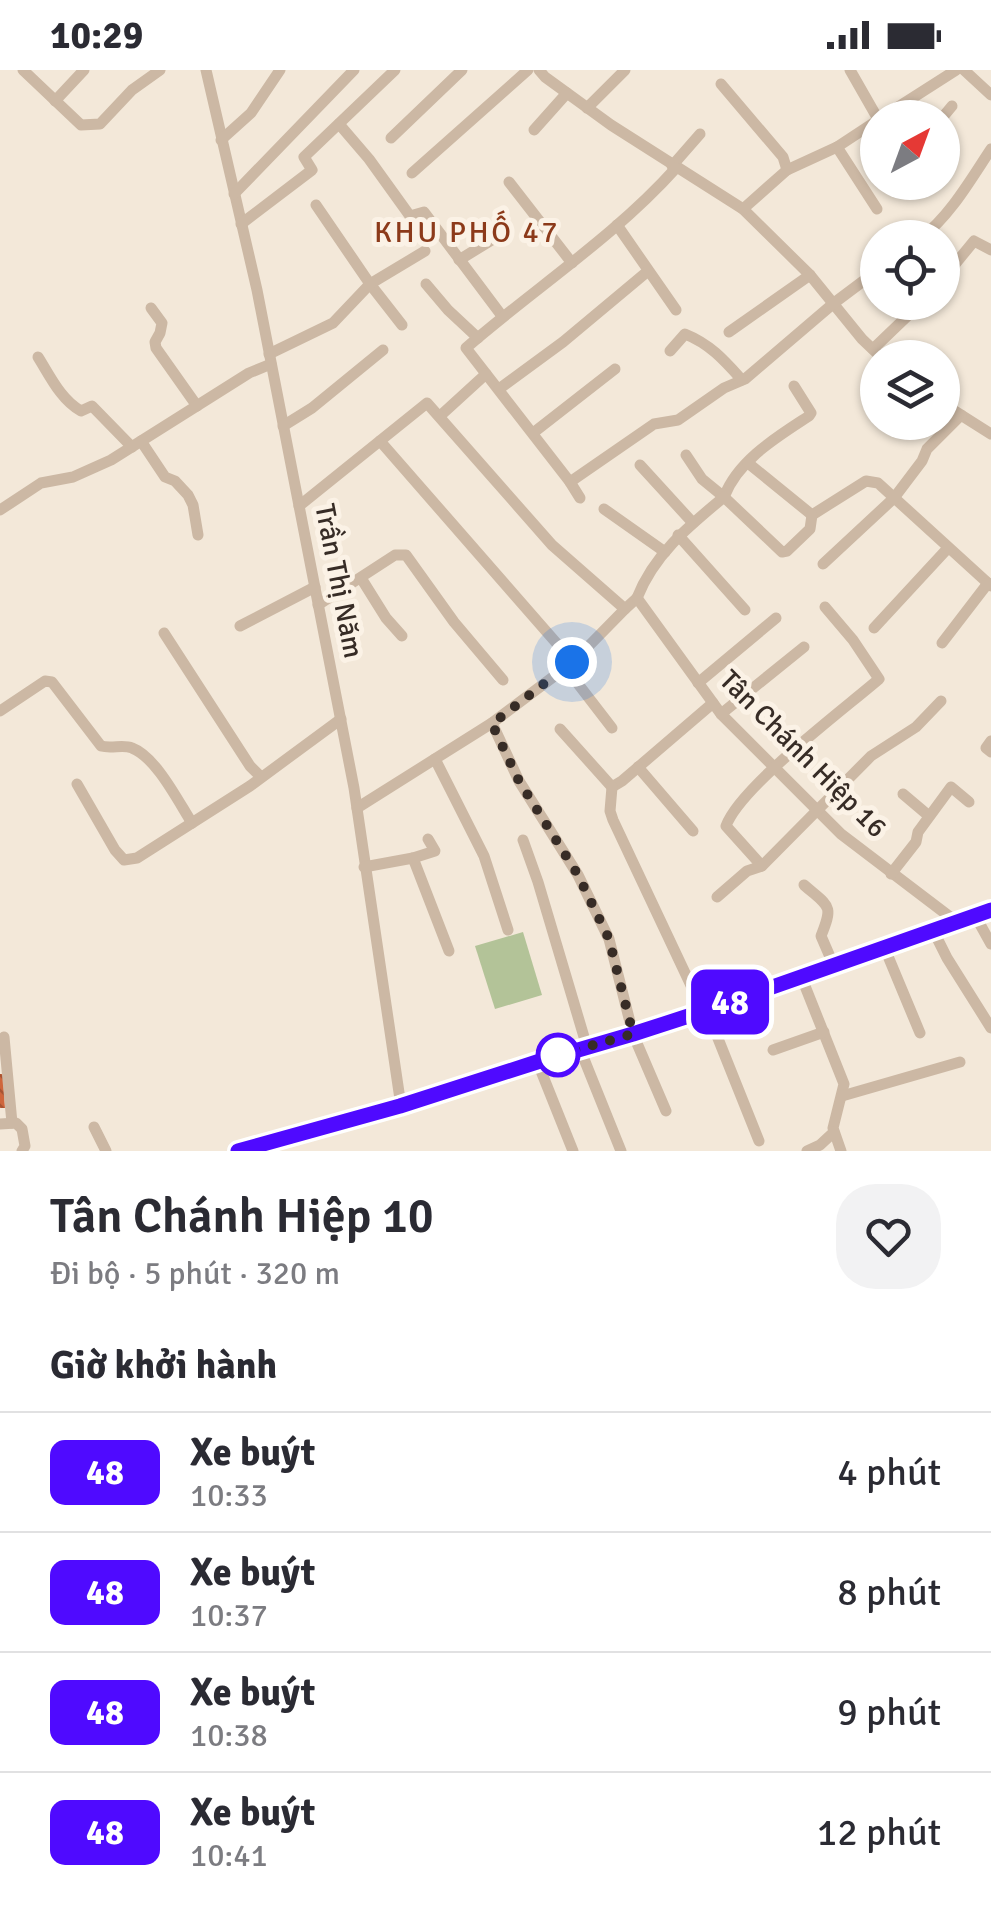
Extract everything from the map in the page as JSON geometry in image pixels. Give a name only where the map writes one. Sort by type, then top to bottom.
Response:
[{"type":"street","points":[[23,70],[82,125],[100,124],[151,72]]},
{"type":"street","points":[[55,101],[84,70]]},
{"type":"street","name":"Trần Thị Năm","points":[[206,70],[270,359],[341,719],[400,1106]]},
{"type":"street","points":[[221,140],[251,113],[280,70]]},
{"type":"street","points":[[234,194],[354,70]]},
{"type":"street","points":[[241,224],[312,170],[304,157],[396,70]]},
{"type":"street","points":[[391,138],[462,70]]},
{"type":"street","points":[[412,173],[528,70]]},
{"type":"street","points":[[539,70],[587,108],[744,210],[810,275],[866,340]]},
{"type":"street","points":[[587,108],[625,70]]},
{"type":"street","points":[[850,70],[868,100]]},
{"type":"street","points":[[909,100],[956,70]]},
{"type":"street","points":[[964,70],[991,95]]},
{"type":"street","points":[[721,84],[783,157],[787,170]]},
{"type":"street","points":[[534,130],[567,93]]},
{"type":"street","points":[[339,124],[410,216],[424,212],[502,316]]},
{"type":"street","points":[[744,210],[787,170],[860,132]]},
{"type":"street","points":[[580,498],[466,348],[653,194],[700,134]]},
{"type":"street","points":[[837,147],[860,182]]},
{"type":"street","points":[[939,220],[991,149]]},
{"type":"street","points":[[509,182],[572,263]]},
{"type":"street","points":[[872,200],[877,209]]},
{"type":"street","points":[[316,204],[402,325]]},
{"type":"street","points":[[617,225],[676,310]]},
{"type":"street","points":[[459,260],[508,230]]},
{"type":"street","points":[[960,259],[974,242],[991,250]]},
{"type":"street","points":[[0,510],[41,484],[74,477],[137,444],[333,322],[370,284],[425,251]]},
{"type":"street","points":[[499,390],[648,271]]},
{"type":"street","points":[[729,332],[810,275]]},
{"type":"street","points":[[426,284],[478,338]]},
{"type":"street","points":[[570,482],[654,424],[678,420],[742,380],[860,284]]},
{"type":"street","points":[[151,308],[162,323],[156,348],[197,406]]},
{"type":"street","points":[[888,340],[906,320]]},
{"type":"street","points":[[670,351],[685,334],[720,354],[742,380]]},
{"type":"street","points":[[283,426],[312,408],[383,350]]},
{"type":"street","points":[[38,357],[61,394],[75,408],[81,411],[92,406],[137,444],[164,477],[175,481],[188,495],[198,535]]},
{"type":"street","points":[[533,434],[615,369]]},
{"type":"street","points":[[440,416],[486,374]]},
{"type":"street","points":[[357,808],[492,724],[569,664],[626,609],[678,534],[724,497],[756,453],[809,416],[794,386]]},
{"type":"street","points":[[299,506],[427,403],[552,545],[626,609]]},
{"type":"street","points":[[823,564],[894,498],[927,449],[961,415],[990,433]]},
{"type":"street","points":[[380,441],[569,664],[612,728]]},
{"type":"street","points":[[686,455],[702,479],[782,552],[810,530],[812,515]]},
{"type":"street","points":[[748,463],[812,515]]},
{"type":"street","points":[[640,465],[693,523]]},
{"type":"street","points":[[812,515],[866,481],[878,483],[989,585],[942,643]]},
{"type":"street","points":[[604,508],[665,552]]},
{"type":"street","points":[[678,534],[746,610]]},
{"type":"street","points":[[874,628],[948,548]]},
{"type":"street","points":[[318,605],[396,556],[406,555],[454,622],[503,680]]},
{"type":"street","points":[[361,578],[402,636]]},
{"type":"street","points":[[240,626],[315,587]]},
{"type":"street","name":"Tân Chánh Hiệp 16","points":[[636,598],[717,708],[775,768],[841,834],[958,923]]},
{"type":"street","points":[[762,866],[726,826],[731,814],[775,768],[878,679],[825,607]]},
{"type":"street","points":[[698,682],[776,618]]},
{"type":"street","points":[[164,633],[250,766],[261,776]]},
{"type":"street","points":[[612,787],[804,647]]},
{"type":"street","points":[[0,711],[45,681],[52,682],[102,746],[128,746],[147,756],[192,822]]},
{"type":"street","points":[[717,898],[746,871],[762,866],[872,756],[916,727],[941,701]]},
{"type":"street","points":[[77,784],[115,850],[124,860],[137,858],[341,719]]},
{"type":"street","points":[[492,724],[519,781],[578,875],[609,939],[633,1034],[666,1110]]},
{"type":"street","points":[[560,729],[612,787],[613,820],[705,1011],[759,1141]]},
{"type":"street","points":[[991,741],[986,748],[991,752]]},
{"type":"street","points":[[435,760],[484,856],[508,930]]},
{"type":"street","points":[[638,768],[693,830]]},
{"type":"street","points":[[891,874],[951,787],[969,802]]},
{"type":"street","points":[[903,794],[930,816]]},
{"type":"street","points":[[364,866],[436,852],[428,839]]},
{"type":"street","points":[[523,840],[583,1048],[620,1151]]},
{"type":"street","points":[[414,858],[450,950]]},
{"type":"street","points":[[804,885],[828,906],[830,914],[821,936],[834,966]]},
{"type":"street","points":[[238,1151],[400,1106],[705,1011],[991,910]]},
{"type":"street","points":[[976,917],[991,944]]},
{"type":"street","points":[[934,932],[991,1028]]},
{"type":"street","points":[[884,949],[920,1033]]},
{"type":"street","points":[[801,976],[844,1084],[833,1128],[841,1151]]},
{"type":"street","points":[[773,1050],[824,1032]]},
{"type":"street","points":[[4,1037],[6,1123],[16,1123],[22,1130],[22,1151]]},
{"type":"street","points":[[537,1062],[573,1151]]},
{"type":"street","points":[[842,1096],[960,1062]]},
{"type":"street","points":[[94,1127],[106,1151]]},
{"type":"street","points":[[807,1151],[834,1132]]},
{"type":"green space","points":[[523,932],[542,995],[495,1009],[475,946]]},
{"type":"building","points":[[3,1074],[5,1108],[0,1108]]},
{"type":"bus line","name":"48","points":[[238,1151],[633,1034],[991,910]]},
{"type":"district","name":"KHU PHỐ 47","points":[[467,232]]},
{"type":"route","points":[[558,1055],[633,1034],[609,939],[578,875],[519,781],[492,724],[572,662]]}]
